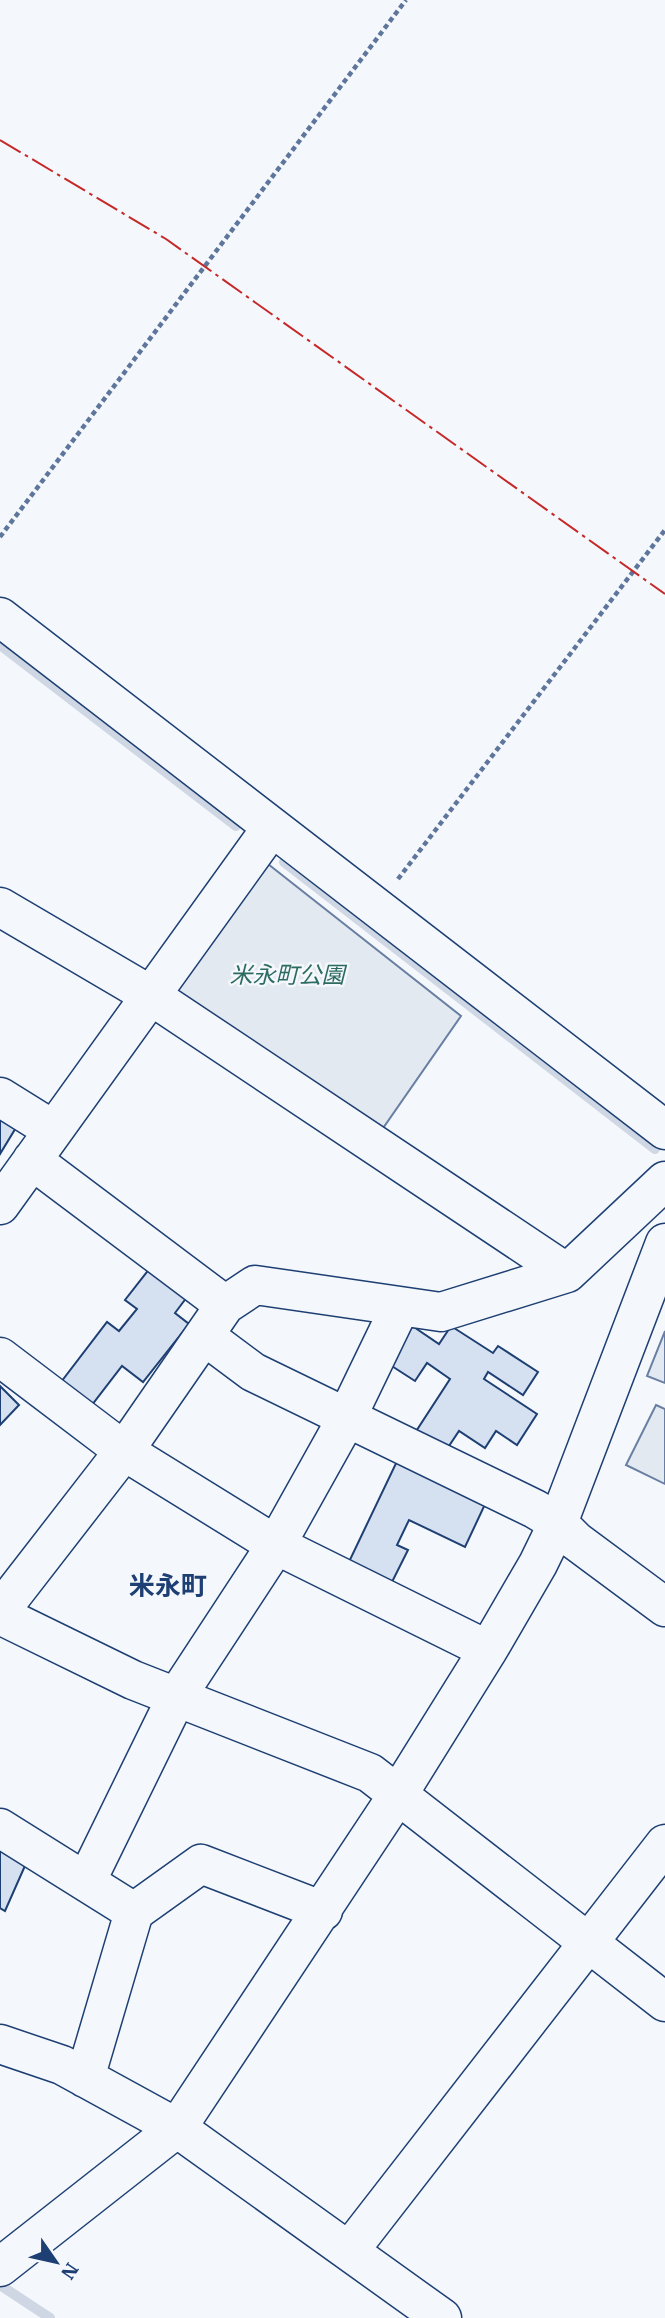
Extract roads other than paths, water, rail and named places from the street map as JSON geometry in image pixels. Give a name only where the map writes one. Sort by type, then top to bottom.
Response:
[{"type":"street","points":[[0,617],[665,1130]]},
{"type":"street","points":[[0,1205],[272,827]]},
{"type":"street","points":[[0,906],[150,995],[567,1273]]},
{"type":"street","points":[[0,1097],[42,1145],[216,1321],[253,1372],[348,1415],[558,1523],[576,1541],[665,1607]]},
{"type":"street","points":[[665,1181],[567,1273],[441,1312],[255,1285],[216,1321],[124,1451],[0,1613],[133,1680],[370,1773],[665,2002]]},
{"type":"street","points":[[0,2267],[177,2128],[323,1911],[488,1650],[538,1564],[558,1523],[665,1242]]},
{"type":"street","points":[[86,1882],[177,1696],[276,1545],[348,1415],[400,1307]]},
{"type":"street","points":[[0,1357],[124,1451],[276,1545],[488,1650]]},
{"type":"street","points":[[0,1828],[134,1912]]},
{"type":"street","points":[[349,2251],[665,1844]]},
{"type":"street","points":[[85,2078],[134,1912],[201,1864],[323,1911]]},
{"type":"street","points":[[0,2044],[62,2065],[177,2128],[442,2318]]},
{"type":"waterway","points":[[0,645],[236,826]]},
{"type":"waterway","points":[[284,862],[655,1149]]},
{"type":"waterway","points":[[3,2287],[50,2318]]},
{"type":"district","name":"米永町","points":[[168,1586]]},
{"type":"park label","name":"米永町公園","points":[[287,975]]}]
